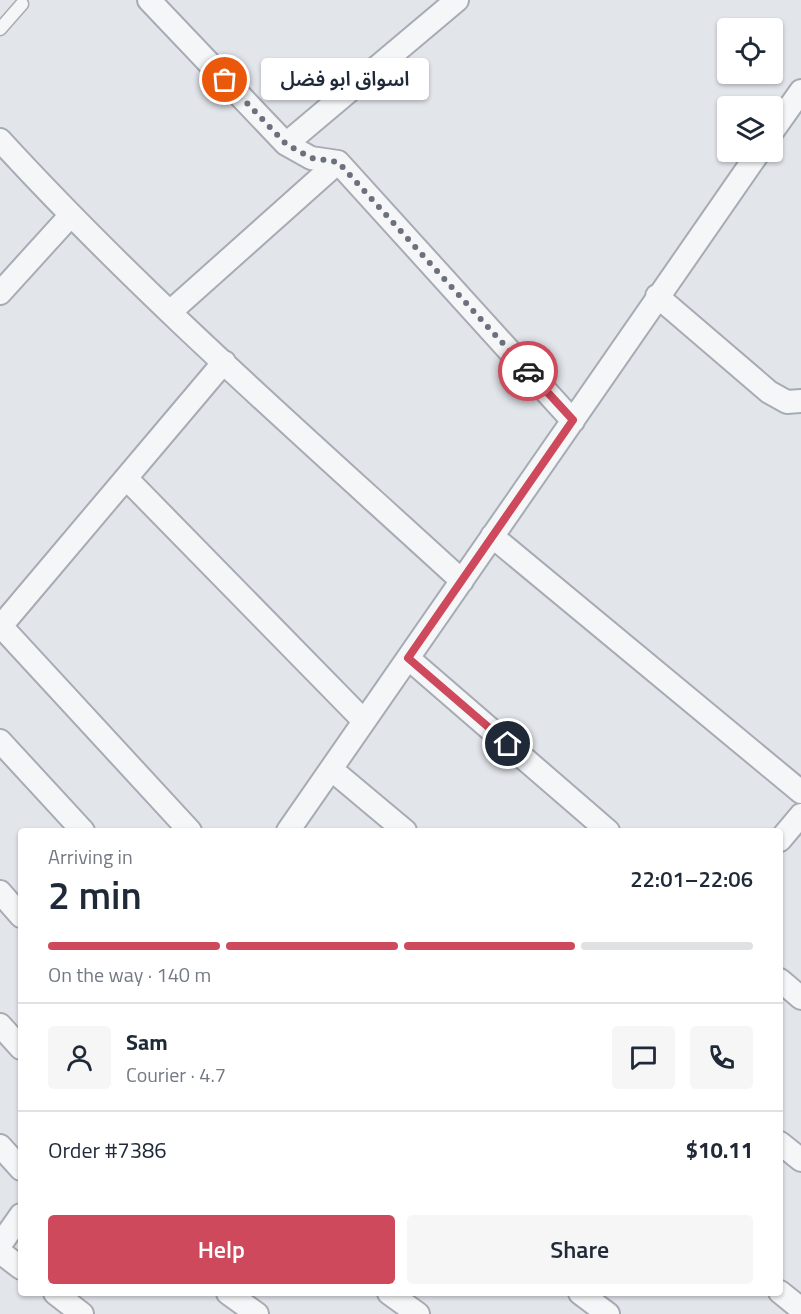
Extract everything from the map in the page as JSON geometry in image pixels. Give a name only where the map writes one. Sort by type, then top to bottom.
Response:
[{"type":"street","points":[[149,0],[286,144],[311,158],[338,162],[573,420]]},
{"type":"street","points":[[286,144],[457,0]]},
{"type":"street","points":[[783,116],[801,91]]},
{"type":"street","points":[[0,140],[70,216],[170,312],[462,581]]},
{"type":"street","points":[[170,312],[338,162]]},
{"type":"street","points":[[290,828],[752,162]]},
{"type":"street","points":[[0,293],[70,216]]},
{"type":"street","points":[[657,296],[769,392],[787,402],[801,401]]},
{"type":"street","points":[[187,828],[0,625],[224,362]]},
{"type":"street","points":[[126,477],[364,721]]},
{"type":"street","points":[[492,536],[801,792]]},
{"type":"street","points":[[408,658],[605,828]]},
{"type":"street","points":[[0,741],[80,828]]},
{"type":"street","points":[[331,769],[401,828]]},
{"type":"street","points":[[783,836],[801,815]]},
{"type":"street","points":[[0,892],[18,913]]},
{"type":"street","points":[[783,983],[801,998]]},
{"type":"street","points":[[0,1025],[18,1045]]},
{"type":"street","points":[[783,1145],[801,1160]]},
{"type":"street","points":[[0,1146],[18,1166]]},
{"type":"street","points":[[0,1245],[18,1219]]},
{"type":"street","points":[[0,1252],[18,1266]]},
{"type":"street","points":[[783,1294],[801,1309]]},
{"type":"street","points":[[59,1296],[82,1314]]},
{"type":"street","points":[[232,1296],[257,1314]]},
{"type":"street","points":[[393,1296],[418,1314]]},
{"type":"street","points":[[584,1296],[608,1314]]},
{"type":"lane","points":[[0,29],[22,4]]},
{"type":"way so far","points":[[225,80],[286,144],[311,158],[338,162],[528,371]]},
{"type":"place","name":"اسواق ابو فضل","points":[[225,80]]},
{"type":"route","points":[[508,744],[408,658],[573,420],[528,371]]}]
